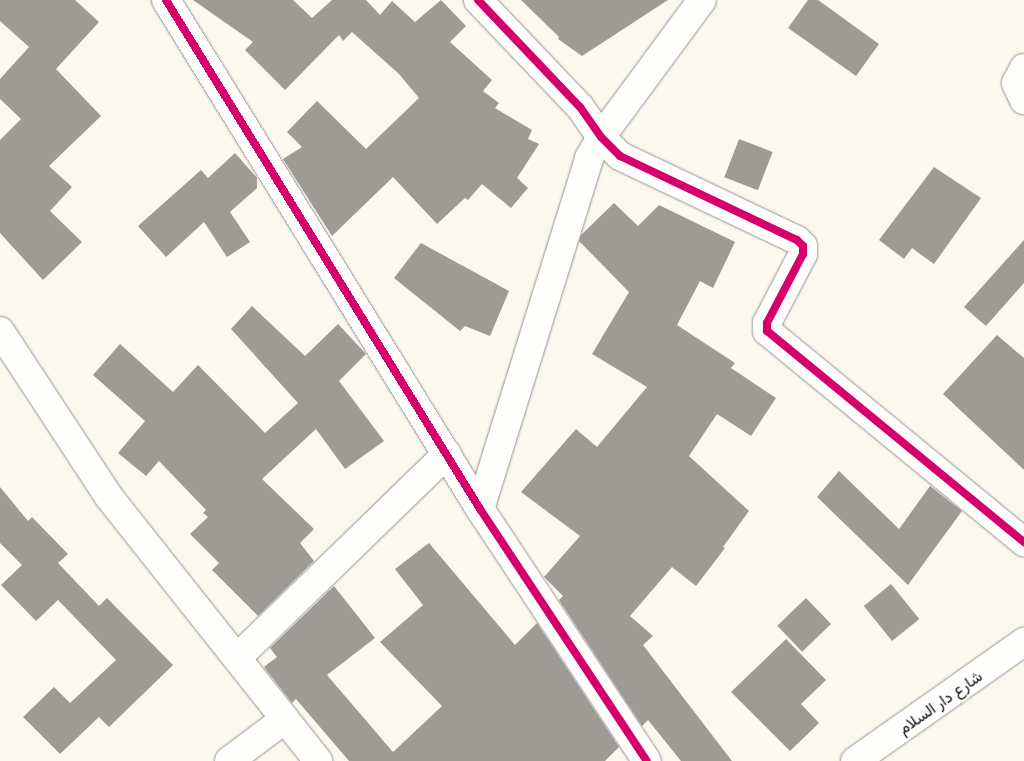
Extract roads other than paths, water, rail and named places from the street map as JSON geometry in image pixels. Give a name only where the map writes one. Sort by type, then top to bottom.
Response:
[{"type":"street","points":[[166,0],[480,508],[646,761]]},
{"type":"street","points":[[478,0],[580,107],[601,137],[632,162],[798,240],[803,246],[803,254],[767,323],[767,331],[771,337],[1024,542]]},
{"type":"street","points":[[480,508],[589,158],[601,137],[702,0]]},
{"type":"street","points":[[1024,68],[1016,83],[1024,100]]},
{"type":"street","points":[[0,331],[9,364],[109,498],[318,761]]},
{"type":"street","points":[[237,658],[447,454]]},
{"type":"street","name":"شارع دار السلام","points":[[855,761],[1024,642]]},
{"type":"street","points":[[230,761],[285,719]]}]
